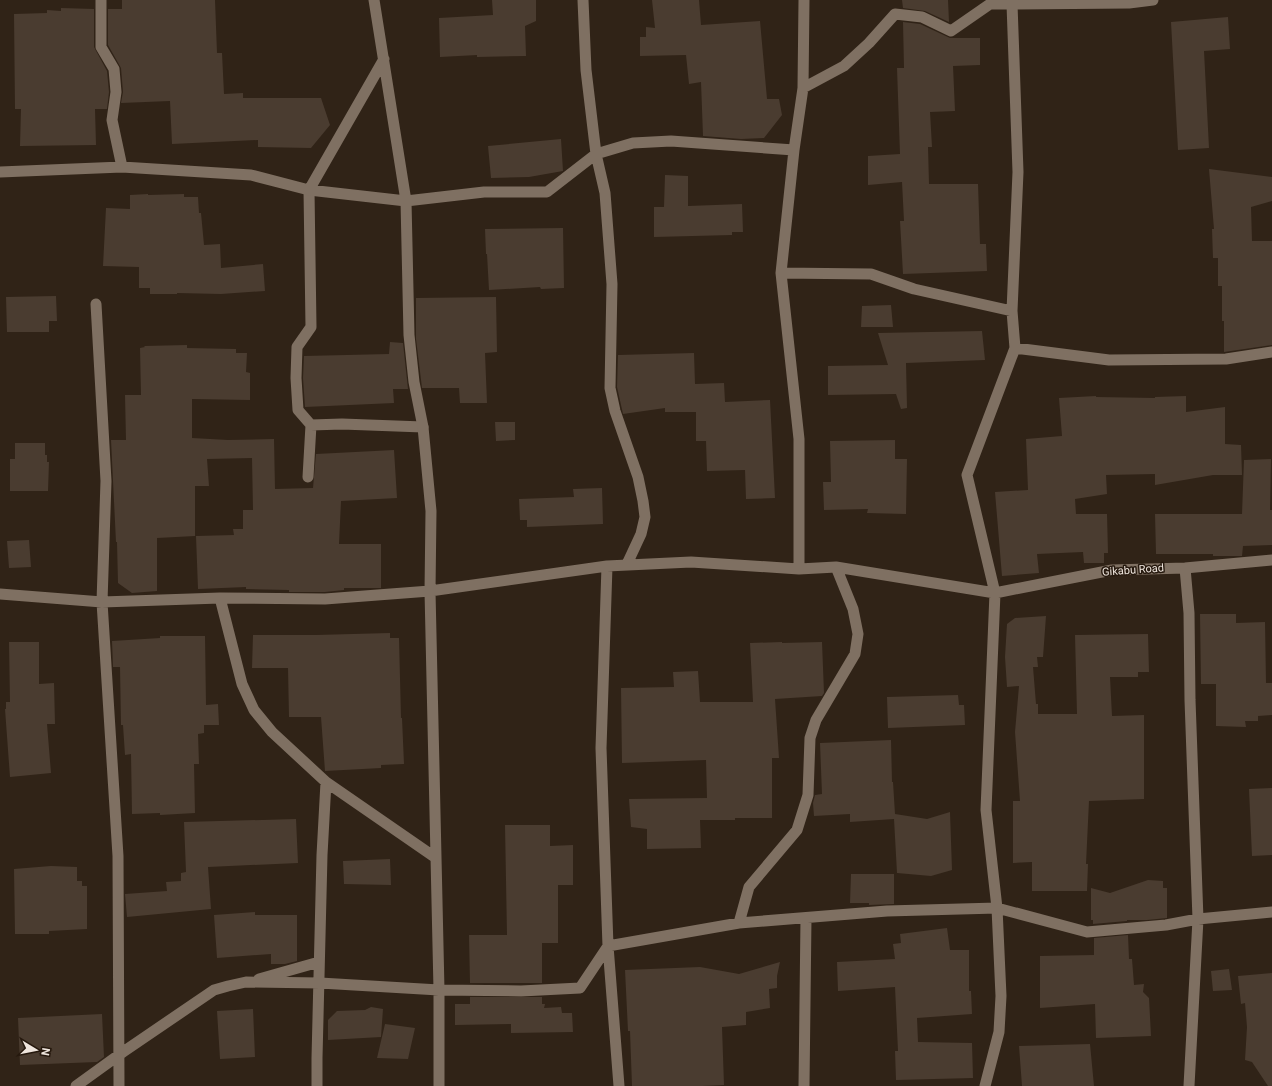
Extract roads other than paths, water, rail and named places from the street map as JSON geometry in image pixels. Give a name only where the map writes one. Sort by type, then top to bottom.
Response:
[{"type":"street","points":[[101,0],[101,47],[114,69],[116,92],[112,120],[122,167]]},
{"type":"street","points":[[374,0],[406,201],[409,335],[414,382],[423,427],[431,511],[430,591],[440,990],[439,1086]]},
{"type":"street","points":[[583,0],[586,70],[596,154],[605,193],[612,284],[610,388],[615,411],[638,477],[645,517],[642,534],[627,564]]},
{"type":"street","points":[[799,569],[799,438],[781,273],[794,150],[803,88],[804,0]]},
{"type":"street","points":[[803,88],[844,66],[869,43],[895,14],[922,17],[951,31],[990,4],[1129,3],[1153,0]]},
{"type":"street","points":[[985,1086],[999,1032],[1001,996],[997,908],[986,810],[995,592],[967,475],[1015,348],[1012,311],[1018,172],[1012,4]]},
{"type":"street","points":[[308,477],[311,425],[298,410],[296,378],[297,347],[310,327],[309,190],[384,59]]},
{"type":"street","points":[[0,172],[122,167],[251,175],[309,190],[406,201],[484,192],[547,192],[596,154],[633,143],[671,141],[794,150]]},
{"type":"street","points":[[781,273],[872,274],[914,289],[1012,311]]},
{"type":"street","points":[[96,304],[106,480],[102,602],[118,856],[119,1086]]},
{"type":"street","points":[[1015,348],[1109,360],[1226,359],[1272,352]]},
{"type":"street","points":[[311,425],[342,424],[423,427]]},
{"type":"street","name":"Gikabu Road","points":[[0,594],[102,602],[220,598],[325,599],[430,591],[607,566],[691,562],[799,569],[836,567],[995,592],[1112,570],[1185,568],[1272,560]]},
{"type":"street","points":[[607,566],[600,748],[608,946],[619,1086]]},
{"type":"street","points":[[739,923],[749,887],[797,830],[808,795],[810,738],[816,720],[855,654],[858,634],[853,609],[836,567]]},
{"type":"street","points":[[1185,568],[1189,613],[1190,700],[1198,919],[1189,1086]]},
{"type":"street","points":[[220,598],[242,684],[254,710],[272,732],[326,782],[436,858]]},
{"type":"street","points":[[317,1086],[322,855],[326,782]]},
{"type":"street","points":[[246,982],[320,983],[440,990],[521,991],[580,988],[608,946],[739,923],[887,911],[997,908],[1087,932],[1166,925],[1198,919],[1272,912]]},
{"type":"street","points":[[804,1086],[806,918]]},
{"type":"street","points":[[76,1086],[214,990],[320,962]]}]
